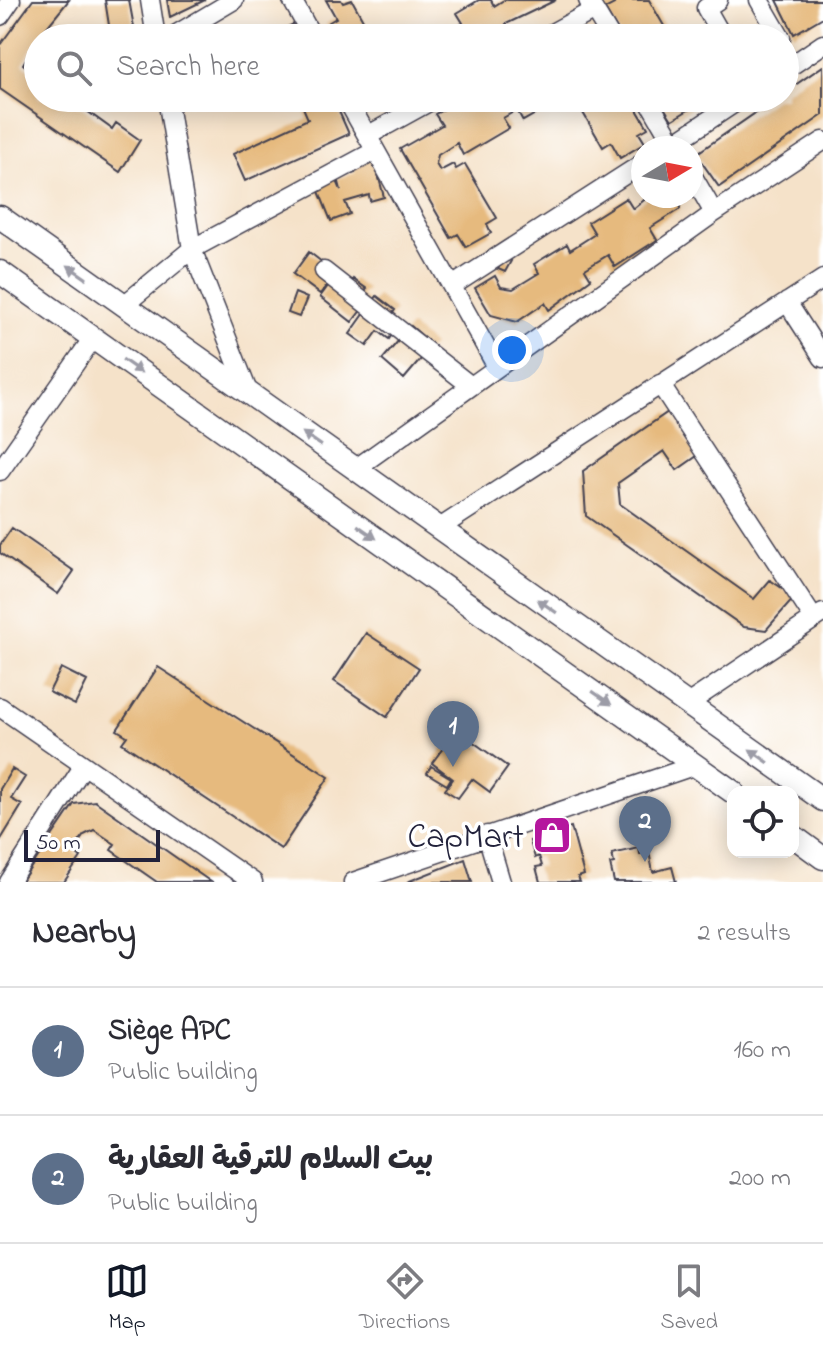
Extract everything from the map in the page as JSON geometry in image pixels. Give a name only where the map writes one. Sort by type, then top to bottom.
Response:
[{"type":"street","points":[[0,16],[11,0]]},
{"type":"street","points":[[150,0],[154,24]]},
{"type":"street","points":[[194,24],[234,0]]},
{"type":"street","points":[[292,0],[305,24]]},
{"type":"street","points":[[715,24],[706,8],[718,0]]},
{"type":"street","points":[[759,0],[773,24]]},
{"type":"street","points":[[563,24],[591,5],[603,24]]},
{"type":"street","points":[[799,60],[823,44]]},
{"type":"street","points":[[169,112],[192,249],[249,394]]},
{"type":"street","points":[[354,112],[497,367]]},
{"type":"street","points":[[124,305],[192,249],[371,144],[416,112]]},
{"type":"street","points":[[654,112],[666,136]]},
{"type":"street","points":[[688,136],[722,112]]},
{"type":"street","points":[[355,469],[714,213],[823,141]]},
{"type":"street","points":[[452,286],[631,171]]},
{"type":"street","points":[[703,194],[714,213]]},
{"type":"street","points":[[0,217],[686,705],[820,796]]},
{"type":"street","points":[[324,271],[471,386]]},
{"type":"street","points":[[0,272],[727,788]]},
{"type":"street","points":[[438,529],[823,279]]},
{"type":"street","points":[[787,302],[823,358]]},
{"type":"street","points":[[0,471],[93,338]]},
{"type":"street","points":[[660,384],[818,616],[686,705]]},
{"type":"street","points":[[0,707],[253,882]]},
{"type":"street","points":[[9,882],[84,765]]},
{"type":"street","points":[[353,882],[696,765]]},
{"type":"street","points":[[487,835],[501,882]]},
{"type":"street","points":[[799,840],[823,858]]},
{"type":"building","points":[[33,0],[69,0],[49,24],[24,24],[24,106],[0,89],[0,45]]},
{"type":"building","points":[[105,0],[129,0],[133,24],[109,24]]},
{"type":"building","points":[[167,0],[205,0],[170,17]]},
{"type":"building","points":[[326,0],[341,0],[343,3],[352,0],[365,24],[326,24],[336,18]]},
{"type":"building","points":[[479,0],[491,0],[494,6],[504,0],[556,0],[506,24],[461,24],[457,13]]},
{"type":"building","points":[[612,0],[649,0],[663,24],[614,24],[605,9],[614,4]]},
{"type":"building","points":[[777,0],[823,0],[823,17],[799,31],[799,24],[789,24]]},
{"type":"building","points":[[823,66],[823,115],[719,187],[703,164],[703,149],[757,112],[799,112],[799,82]]},
{"type":"building","points":[[33,112],[88,112],[112,129],[116,123],[140,140],[120,172]]},
{"type":"building","points":[[305,112],[339,112],[349,134],[245,181],[233,154],[308,119]]},
{"type":"building","points":[[514,112],[503,118],[509,128],[463,155],[457,143],[438,155],[436,164],[440,171],[453,164],[456,169],[465,164],[497,218],[487,224],[491,233],[466,247],[458,234],[451,238],[400,149],[442,125],[435,114]]},
{"type":"building","points":[[518,112],[539,112],[523,121]]},
{"type":"building","points":[[583,112],[638,112],[648,128],[639,133],[641,136],[631,136],[631,151],[620,158],[611,142],[603,147]]},
{"type":"building","points":[[667,112],[685,112],[672,120]]},
{"type":"building","points":[[372,152],[384,197],[370,201],[369,195],[345,202],[350,214],[331,221],[314,179],[333,172],[341,190],[338,178],[355,173],[351,158]]},
{"type":"building","points":[[626,198],[633,209],[680,208],[650,228],[657,240],[615,267],[608,255],[585,269],[591,279],[549,310],[545,303],[517,322],[491,315],[475,288],[495,276],[501,287],[513,289],[539,273],[534,264],[567,244],[570,250],[595,234],[588,222]]},
{"type":"building","points":[[309,252],[336,273],[320,294],[293,274]]},
{"type":"building","points":[[504,258],[511,261],[505,272],[498,269]]},
{"type":"building","points":[[336,275],[349,285],[353,279],[367,289],[361,296],[368,301],[352,322],[320,297]]},
{"type":"building","points":[[295,293],[307,298],[299,317],[288,313]]},
{"type":"building","points":[[377,296],[395,310],[386,323],[395,330],[389,339],[378,331],[367,346],[350,334]]},
{"type":"building","points":[[411,326],[433,345],[404,379],[382,360]]},
{"type":"building","points":[[668,412],[697,456],[677,470],[664,451],[618,483],[620,504],[754,599],[770,580],[795,597],[766,630],[744,627],[586,516],[583,471]]},
{"type":"building","points":[[12,528],[74,571],[58,594],[0,553],[0,545]]},
{"type":"building","points":[[366,633],[419,668],[387,717],[334,681]]},
{"type":"building","points":[[158,667],[329,777],[281,849],[122,743],[127,736],[117,730]]},
{"type":"building","points":[[61,668],[87,681],[75,705],[49,692]]},
{"type":"building","points":[[465,736],[508,767],[490,792],[472,779],[458,798],[445,790],[453,779],[432,763],[449,740],[458,746]]},
{"type":"building","points":[[431,766],[451,778],[447,785],[427,773]]},
{"type":"building","points":[[12,769],[25,777],[11,799],[22,805],[0,841],[0,789]]},
{"type":"building","points":[[95,801],[211,882],[157,882],[111,850],[115,844],[94,830],[84,835],[73,851],[81,857],[64,882],[21,882],[74,804]]},
{"type":"building","points":[[563,825],[564,829],[571,827],[584,875],[578,877],[580,882],[540,882],[536,867],[542,866],[539,856],[535,858],[530,841],[536,839],[534,833]]},
{"type":"building","points":[[639,848],[640,854],[649,852],[653,872],[672,867],[676,882],[614,882],[610,864],[614,863],[612,854]]},
{"type":"building","points":[[465,859],[472,882],[407,882]]},
{"type":"place","name":"Siège APC","points":[[453,767]]},
{"type":"place","name":"CapMart","points":[[552,835]]},
{"type":"place","name":"بيت السلام للترقية العقارية","points":[[645,862]]}]
